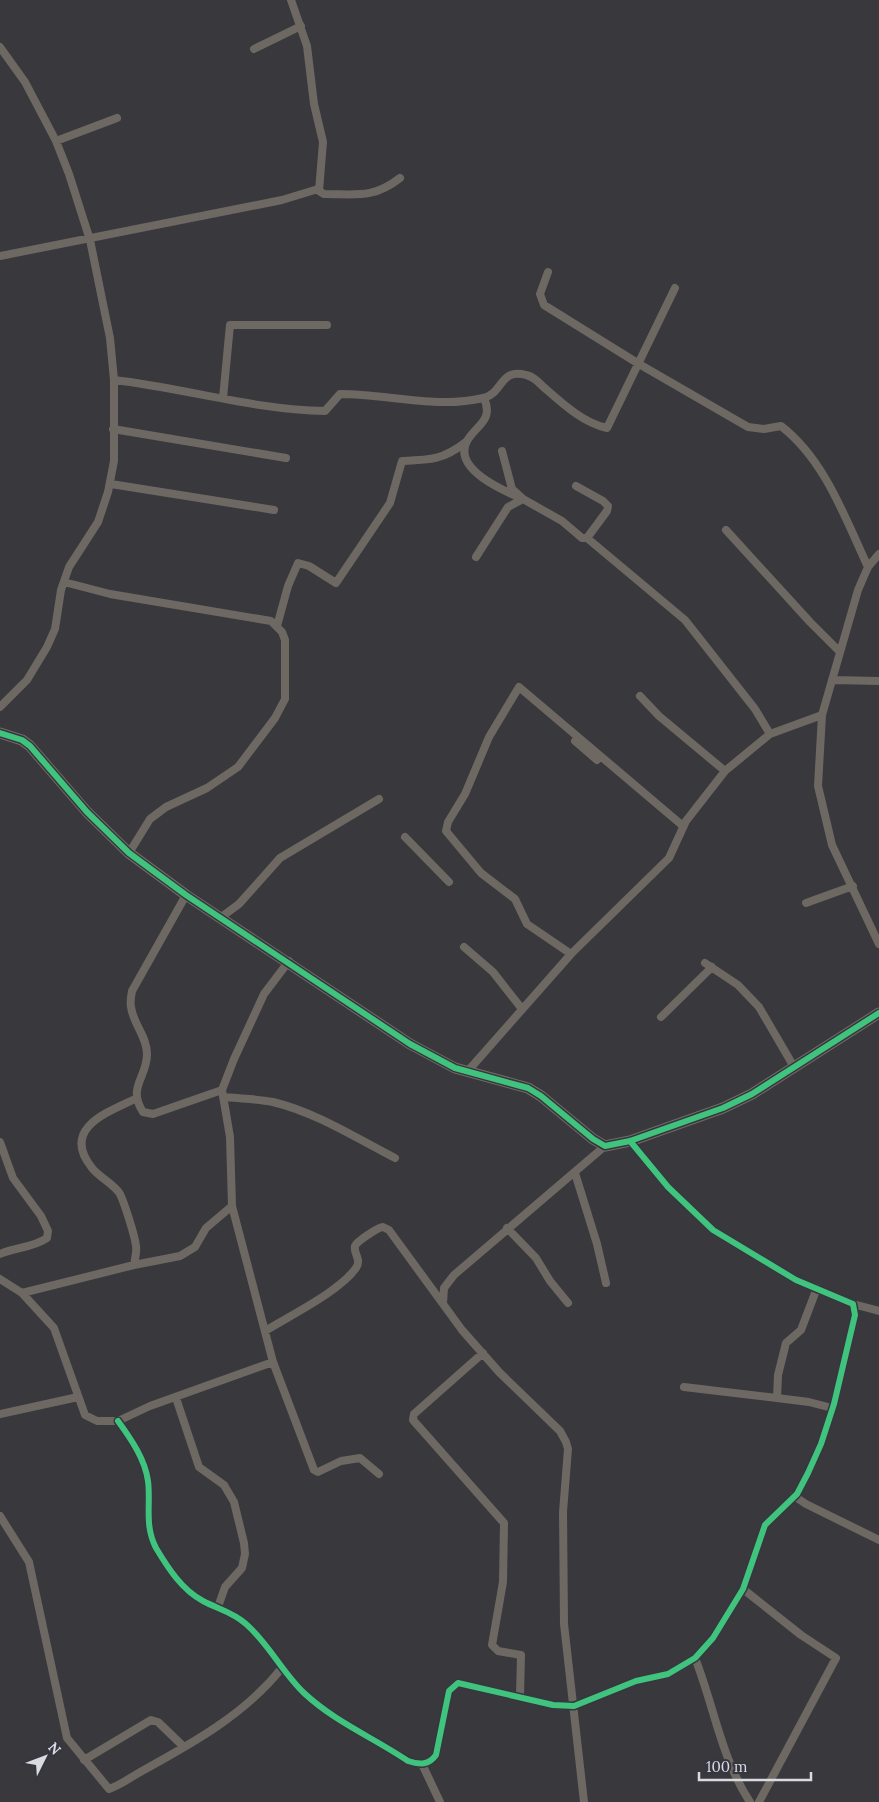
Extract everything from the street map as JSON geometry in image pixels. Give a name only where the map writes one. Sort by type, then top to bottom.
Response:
[{"type":"street","points":[[291,0],[307,46],[314,104],[322,142],[323,159],[318,190]]},
{"type":"street","points":[[254,49],[301,26]]},
{"type":"street","points":[[0,47],[24,82],[56,142],[70,174],[90,240],[110,338],[114,380],[111,484],[98,522],[69,567],[64,582],[55,628],[47,648],[27,680],[0,707]]},
{"type":"street","points":[[56,142],[117,118]]},
{"type":"street","points":[[0,256],[282,200],[318,190],[324,194],[375,193],[387,188],[400,178]]},
{"type":"street","points":[[548,272],[540,294],[544,305],[639,364],[748,427],[764,429],[781,426],[790,433],[815,463],[827,483],[868,567]]},
{"type":"street","points":[[114,380],[293,411],[325,411],[340,394],[366,394],[455,402],[484,398],[494,393],[507,376],[514,373],[535,378],[558,400],[594,425],[607,428],[675,288]]},
{"type":"street","points":[[223,398],[230,325],[327,325]]},
{"type":"street","points":[[277,626],[288,586],[298,562],[309,566],[336,583],[390,502],[402,461],[431,460],[451,454],[466,442],[485,418],[488,407],[484,398]]},
{"type":"street","points":[[113,429],[286,458]]},
{"type":"street","points":[[466,442],[466,460],[471,470],[562,522],[582,538],[586,538],[685,620],[755,709],[770,734]]},
{"type":"street","points":[[502,451],[512,489],[523,499]]},
{"type":"street","points":[[111,484],[274,510]]},
{"type":"street","points":[[576,486],[604,501],[608,506],[607,512],[586,538]]},
{"type":"street","points":[[476,557],[508,507],[523,499]]},
{"type":"street","points":[[726,530],[840,652]]},
{"type":"street","points":[[879,554],[868,567],[858,590],[822,715],[818,786],[832,845],[879,944]]},
{"type":"street","points":[[64,582],[110,594],[271,621],[282,632],[286,649],[285,692],[282,707],[238,767],[207,788],[166,807],[150,819],[129,853]]},
{"type":"street","points":[[832,680],[879,681]]},
{"type":"street","points":[[571,954],[528,924],[515,899],[481,873],[446,831],[448,822],[465,794],[489,737],[519,687],[684,826]]},
{"type":"street","points":[[640,696],[659,716],[725,771]]},
{"type":"street","points":[[552,711],[585,752],[604,765]]},
{"type":"street","points":[[467,1072],[571,954],[668,858],[684,826],[725,771],[770,734],[822,715]]},
{"type":"street","points":[[0,733],[22,740],[30,746],[87,812],[129,853],[186,895],[410,1044],[446,1065],[528,1088],[541,1096],[593,1139],[605,1146]]},
{"type":"street","points":[[220,918],[239,904],[280,858],[379,799]]},
{"type":"street","points":[[405,837],[449,882]]},
{"type":"street","points":[[806,903],[853,886]]},
{"type":"street","points":[[186,895],[132,991],[131,1007],[143,1034],[147,1056],[136,1090],[143,1112],[153,1114],[222,1093],[272,1102],[289,1107],[340,1130],[394,1158]]},
{"type":"street","points":[[464,947],[494,972],[522,1009]]},
{"type":"street","points":[[289,962],[264,994],[222,1093],[230,1137],[232,1206],[273,1362],[314,1470],[318,1472],[341,1461],[360,1458],[379,1474]]},
{"type":"street","points":[[661,1018],[709,965],[738,985],[759,1007],[794,1067]]},
{"type":"street","points":[[443,1304],[444,1288],[454,1275],[605,1146],[630,1141],[723,1108],[752,1094],[879,1013]]},
{"type":"street","points":[[134,1265],[136,1246],[120,1193],[93,1169],[84,1152],[82,1142],[83,1133],[98,1115],[137,1098]]},
{"type":"street","points":[[630,1141],[668,1187],[713,1230],[796,1280],[853,1304],[879,1311]]},
{"type":"street","points":[[0,1142],[13,1178],[41,1216],[48,1231],[46,1238],[36,1245],[25,1246],[0,1254]]},
{"type":"street","points":[[574,1173],[597,1244],[606,1283]]},
{"type":"street","points":[[22,1293],[134,1265],[180,1256],[189,1251],[206,1228],[232,1206]]},
{"type":"street","points":[[265,1331],[314,1301],[355,1269],[359,1260],[355,1246],[381,1226],[389,1230],[443,1304],[499,1372],[560,1431],[568,1449],[563,1530],[564,1624],[584,1802]]},
{"type":"street","points":[[507,1228],[536,1258],[550,1281],[568,1303]]},
{"type":"street","points":[[0,1279],[22,1293],[54,1328],[78,1397],[88,1418],[102,1422],[118,1421],[273,1362]]},
{"type":"street","points":[[777,1398],[778,1375],[786,1344],[801,1330],[817,1288]]},
{"type":"street","points":[[118,1421],[145,1466],[149,1483],[147,1514],[155,1544],[165,1562],[188,1591],[246,1624],[270,1650],[281,1669],[306,1695],[330,1714],[408,1761],[422,1764],[433,1758],[438,1751],[448,1696],[455,1685],[462,1683],[553,1705],[574,1706],[636,1681],[668,1674],[695,1658],[713,1638],[743,1588],[765,1525],[794,1496],[821,1444],[855,1315],[853,1304]]},
{"type":"street","points":[[483,1353],[414,1414],[413,1420],[504,1523],[503,1582],[492,1645],[498,1651],[521,1656],[520,1696]]},
{"type":"street","points":[[684,1387],[808,1402],[832,1408]]},
{"type":"street","points":[[0,1414],[78,1397]]},
{"type":"street","points":[[176,1398],[199,1467],[224,1485],[234,1502],[244,1543],[245,1554],[242,1568],[226,1587],[218,1607]]},
{"type":"street","points":[[794,1496],[806,1504],[879,1540]]},
{"type":"street","points":[[0,1516],[29,1562],[67,1738],[109,1789],[184,1747],[238,1712],[266,1688],[281,1669]]},
{"type":"street","points":[[743,1588],[801,1635],[836,1658],[759,1802]]},
{"type":"street","points":[[695,1658],[714,1712],[727,1760],[750,1802]]},
{"type":"street","points":[[84,1760],[151,1720],[158,1722],[184,1747]]},
{"type":"street","points":[[422,1764],[440,1802]]},
{"type":"cycle path","points":[[0,733],[22,740],[30,746],[87,812],[129,853],[186,895],[410,1044],[455,1068],[528,1088],[541,1096],[593,1139],[605,1146],[630,1141],[723,1108],[752,1094],[879,1013]]},
{"type":"cycle path","points":[[118,1421],[144,1465],[149,1490],[149,1523],[152,1539],[176,1578],[195,1596],[231,1614],[246,1624],[262,1640],[296,1685],[316,1703],[329,1713],[408,1761],[424,1763],[430,1761],[436,1755],[449,1691],[458,1683],[553,1705],[574,1706],[636,1681],[668,1674],[695,1658],[713,1638],[743,1589],[765,1525],[797,1494],[808,1473],[821,1444],[834,1404],[855,1315],[853,1304],[796,1280],[713,1230],[668,1187],[630,1141]]}]
